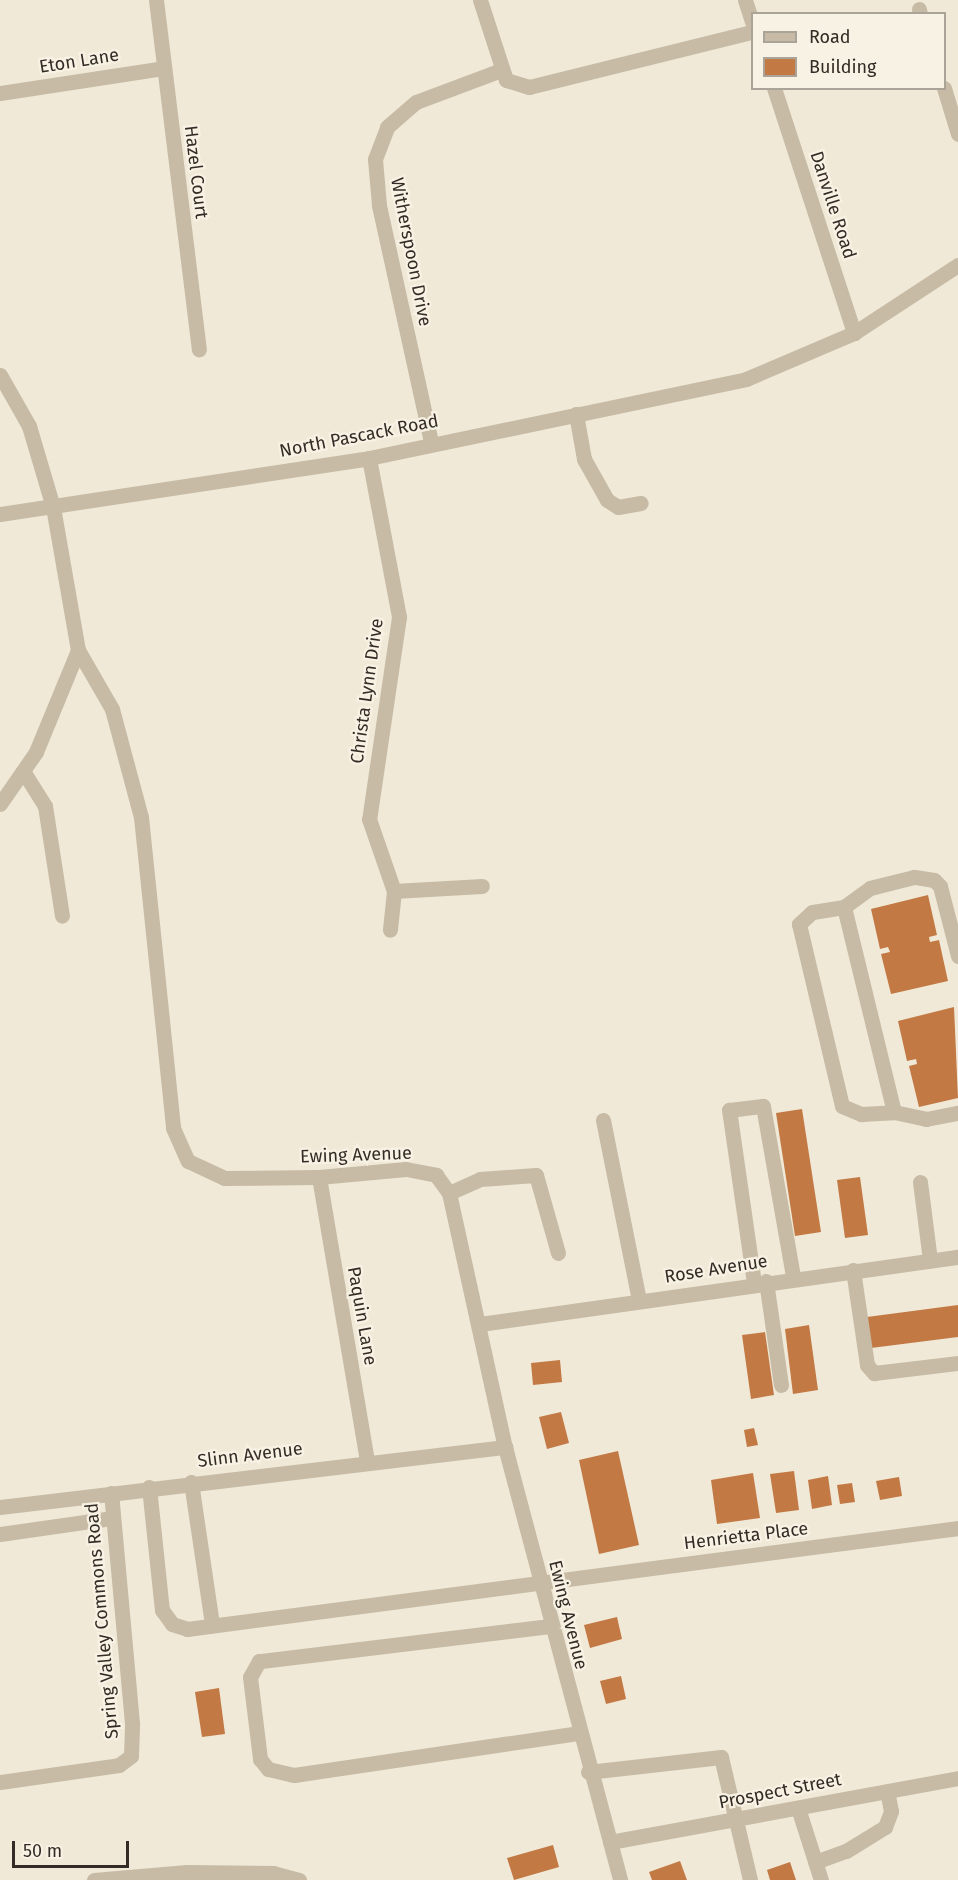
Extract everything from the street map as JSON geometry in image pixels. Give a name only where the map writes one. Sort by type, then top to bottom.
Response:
[{"type":"street","name":"Hazel Court","points":[[156,0],[199,349]]},
{"type":"street","points":[[480,0],[506,80],[529,87],[751,32]]},
{"type":"street","points":[[745,0],[751,16]]},
{"type":"street","name":"Eton Lane","points":[[0,93],[163,68]]},
{"type":"street","name":"Witherspoon Drive","points":[[431,442],[379,205],[375,159],[387,127],[416,102],[501,70]]},
{"type":"street","name":"Danville Road","points":[[775,90],[854,333]]},
{"type":"street","points":[[945,90],[958,134]]},
{"type":"street","name":"North Pascack Road","points":[[0,514],[369,458],[431,442],[746,379],[854,333],[958,265]]},
{"type":"street","points":[[0,375],[29,426],[53,507],[78,650],[36,752],[0,804]]},
{"type":"street","points":[[576,414],[584,459],[607,500],[618,507],[641,502]]},
{"type":"street","name":"Christa Lynn Drive","points":[[369,458],[399,617],[369,819],[394,891],[390,930]]},
{"type":"street","name":"Ewing Avenue","points":[[78,650],[112,709],[141,817],[173,1128],[188,1161],[224,1178],[319,1177],[406,1169],[436,1175],[449,1193],[480,1324],[505,1447],[588,1772],[620,1880]]},
{"type":"street","points":[[23,771],[45,806],[62,916]]},
{"type":"street","points":[[958,956],[940,886],[934,880],[914,877],[870,888],[844,907],[812,912],[799,924],[842,1106],[861,1114],[894,1112],[926,1119],[958,1113]]},
{"type":"street","points":[[394,891],[482,886]]},
{"type":"street","points":[[844,907],[894,1112]]},
{"type":"street","points":[[781,1385],[729,1110],[763,1106],[793,1277]]},
{"type":"street","points":[[603,1120],[639,1300]]},
{"type":"street","points":[[449,1193],[480,1179],[524,1172],[536,1175],[558,1252]]},
{"type":"street","name":"Paquin Lane","points":[[319,1177],[367,1461]]},
{"type":"street","points":[[920,1182],[930,1260]]},
{"type":"street","name":"Rose Avenue","points":[[480,1324],[793,1277],[958,1257]]},
{"type":"street","points":[[853,1270],[867,1365],[874,1372],[958,1364]]},
{"type":"street","name":"Slinn Avenue","points":[[0,1507],[367,1461],[505,1447]]},
{"type":"street","points":[[191,1482],[212,1625]]},
{"type":"street","name":"Henrietta Place","points":[[149,1487],[162,1610],[172,1624],[187,1629],[958,1528]]},
{"type":"street","name":"Spring Valley Commons Road","points":[[0,1782],[119,1765],[131,1756],[132,1723],[111,1492]]},
{"type":"street","points":[[0,1534],[113,1518]]},
{"type":"street","points":[[550,1626],[259,1662],[250,1677],[260,1759],[268,1769],[294,1774],[578,1733]]},
{"type":"street","points":[[588,1772],[721,1757],[750,1880]]},
{"type":"street","name":"Prospect Street","points":[[610,1842],[958,1778]]},
{"type":"street","points":[[815,1862],[846,1851],[885,1827],[891,1811],[887,1791]]},
{"type":"street","points":[[798,1808],[821,1880]]},
{"type":"street","points":[[94,1880],[188,1872],[273,1873],[299,1880]]},
{"type":"building","points":[[928,895],[937,935],[929,937],[930,942],[939,940],[948,981],[891,994],[881,954],[890,952],[888,947],[880,949],[871,909]]},
{"type":"building","points":[[954,1007],[958,1098],[919,1107],[909,1066],[917,1064],[916,1059],[907,1061],[898,1021]]},
{"type":"building","points":[[802,1109],[821,1232],[795,1236],[776,1113]]},
{"type":"building","points":[[860,1177],[868,1235],[845,1238],[837,1180]]},
{"type":"building","points":[[958,1305],[958,1337],[871,1348],[867,1317]]},
{"type":"building","points":[[809,1325],[818,1390],[793,1394],[785,1329]]},
{"type":"building","points":[[765,1332],[774,1395],[751,1399],[742,1335]]},
{"type":"building","points":[[560,1360],[562,1382],[533,1385],[531,1363]]},
{"type":"building","points":[[561,1412],[569,1443],[547,1449],[539,1417]]},
{"type":"building","points":[[754,1428],[758,1445],[747,1447],[744,1430]]},
{"type":"building","points":[[618,1451],[639,1545],[599,1554],[579,1460]]},
{"type":"building","points":[[794,1471],[799,1510],[776,1513],[770,1474]]},
{"type":"building","points":[[753,1473],[760,1518],[717,1524],[711,1480]]},
{"type":"building","points":[[828,1476],[832,1505],[812,1509],[808,1480]]},
{"type":"building","points":[[899,1477],[902,1496],[880,1500],[876,1481]]},
{"type":"building","points":[[852,1483],[855,1502],[840,1504],[837,1485]]},
{"type":"building","points":[[617,1617],[622,1639],[590,1648],[584,1625]]},
{"type":"building","points":[[621,1676],[626,1699],[606,1704],[600,1681]]},
{"type":"building","points":[[219,1688],[225,1734],[202,1737],[195,1692]]},
{"type":"building","points":[[553,1845],[559,1867],[514,1880],[507,1858]]},
{"type":"building","points":[[680,1861],[687,1880],[652,1880],[649,1872]]},
{"type":"building","points":[[790,1862],[796,1880],[770,1880],[767,1870]]}]
